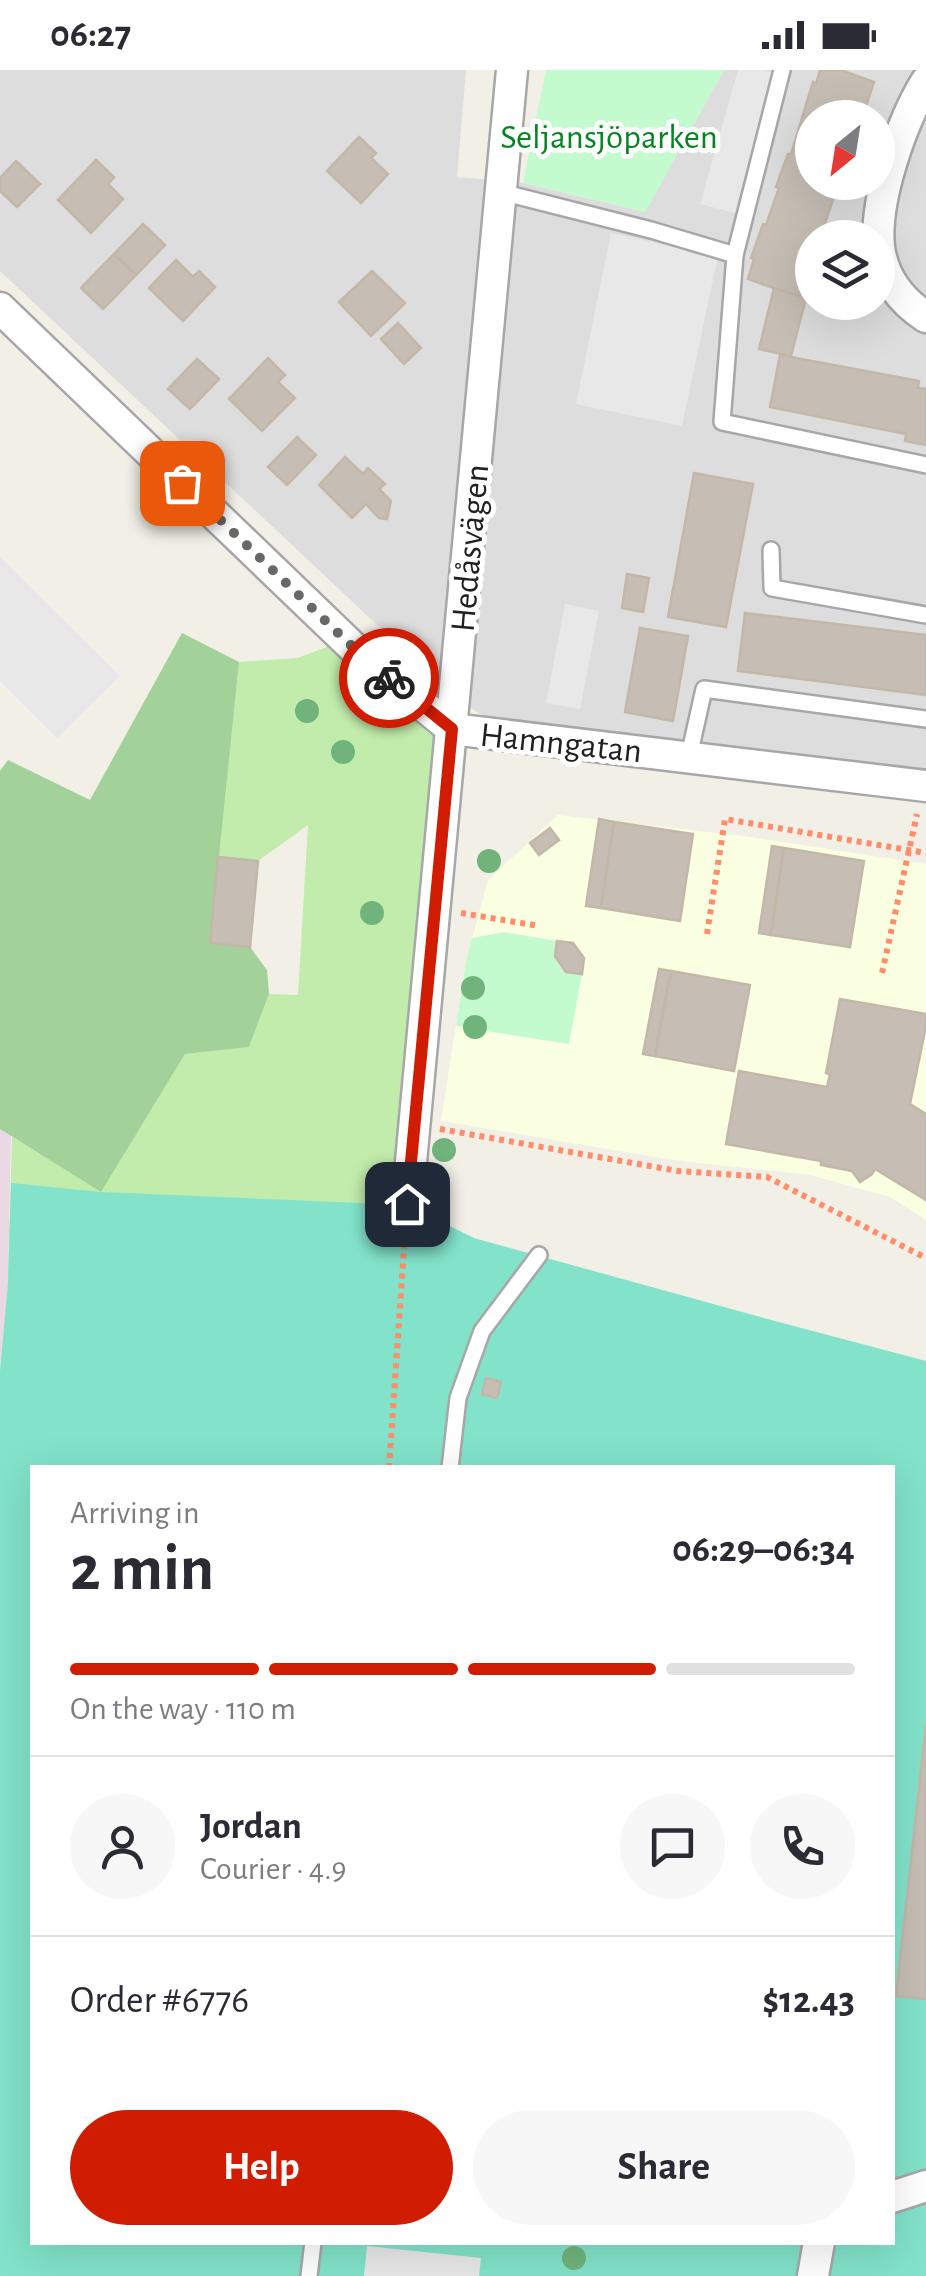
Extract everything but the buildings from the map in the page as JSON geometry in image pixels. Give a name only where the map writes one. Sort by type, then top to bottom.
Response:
[{"type":"street","name":"Hedåsvägen","points":[[407,1204],[512,70]]},
{"type":"street","points":[[926,82],[896,149],[879,231],[880,250],[890,281],[902,298],[926,317]]},
{"type":"street","name":"Hamngatan","points":[[0,308],[360,654],[452,729],[689,756],[922,794]]},
{"type":"street","points":[[895,2195],[926,2186]]},
{"type":"street","points":[[813,2276],[818,2245]]},
{"type":"lane","points":[[782,70],[735,255],[722,422],[926,465]]},
{"type":"lane","points":[[501,192],[735,255]]},
{"type":"lane","points":[[771,550],[772,588],[926,615]]},
{"type":"lane","points":[[689,756],[704,689],[926,719]]},
{"type":"lane","points":[[450,1465],[458,1398],[482,1331],[538,1256]]},
{"type":"lane","points":[[308,2276],[313,2245]]},
{"type":"path","points":[[882,973],[922,794]]},
{"type":"path","points":[[706,934],[725,818],[926,852]]},
{"type":"path","points":[[451,912],[538,926]]},
{"type":"path","points":[[414,1125],[678,1171],[767,1177],[926,1258]]},
{"type":"path","points":[[388,1465],[407,1204]]},
{"type":"shaded area","points":[[0,70],[466,70],[457,177],[523,183],[645,212],[724,70],[926,70],[926,785],[495,723],[455,698],[0,271]]},
{"type":"shaded area","points":[[738,70],[773,73],[735,213],[700,204]]},
{"type":"shaded area","points":[[611,233],[718,256],[682,426],[576,404]]},
{"type":"shaded area","points":[[0,557],[120,676],[57,738],[0,681]]},
{"type":"shaded area","points":[[565,604],[599,611],[580,709],[546,703]]},
{"type":"shaded area","points":[[0,803],[17,819],[8,1282],[0,1371]]},
{"type":"shaded area","points":[[558,815],[751,837],[926,864],[926,1220],[890,1197],[810,1175],[680,1161],[441,1121],[466,961],[488,880]]},
{"type":"shaded area","points":[[367,2246],[481,2258],[479,2276],[364,2276]]},
{"type":"green space","name":"Seljansjöparken","points":[[546,70],[724,70],[645,212],[523,183]]},
{"type":"green space","points":[[182,633],[239,662],[210,943],[250,947],[267,970],[269,994],[249,1047],[185,1054],[101,1192],[0,1129],[0,771],[8,760],[90,800]]},
{"type":"green space","points":[[345,640],[452,729],[407,1205],[8,1282],[12,1137],[101,1191],[185,1054],[249,1047],[269,994],[298,995],[308,825],[258,861],[218,857],[239,662],[298,658]]},
{"type":"green space","points":[[504,932],[557,941],[556,956],[582,974],[569,1044],[485,1031],[479,1036],[456,1026],[472,938]]},
{"type":"green space","points":[[11,1183],[101,1192],[407,1205],[474,1238],[926,1361],[926,2276],[0,2276],[0,1371]]},
{"type":"way so far","points":[[182,483],[389,678]]},
{"type":"route","points":[[389,678],[452,729],[407,1204]]}]
